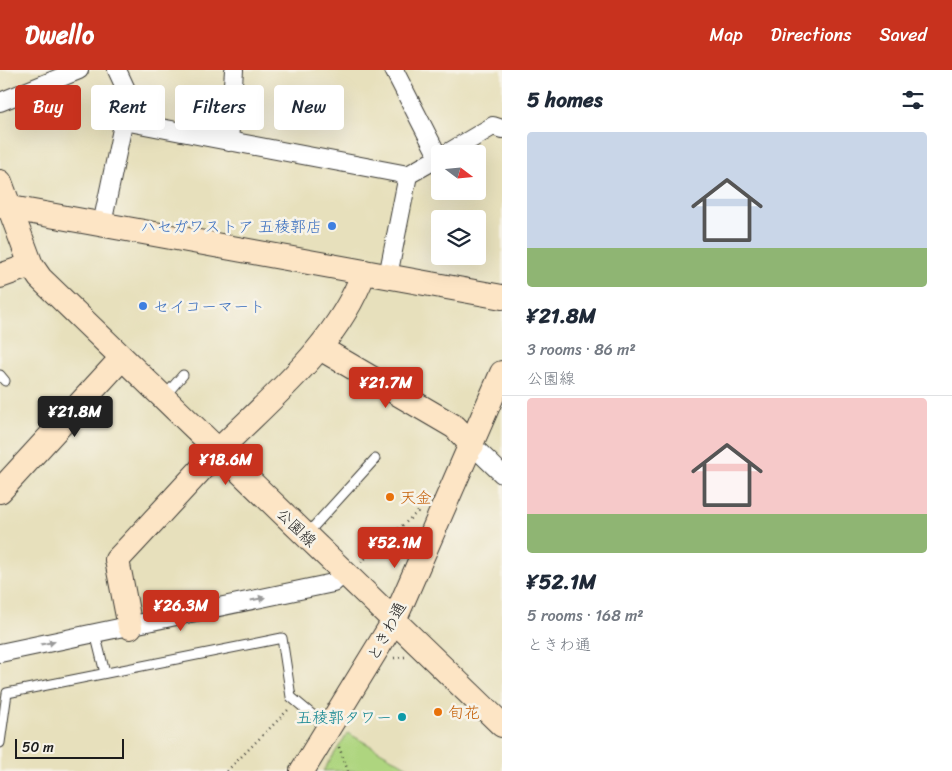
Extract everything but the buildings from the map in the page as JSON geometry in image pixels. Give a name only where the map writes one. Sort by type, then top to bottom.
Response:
[{"type":"street","points":[[0,102],[78,70]]},
{"type":"street","points":[[117,70],[123,85]]},
{"type":"street","points":[[229,142],[234,70]]},
{"type":"street","points":[[394,70],[434,145]]},
{"type":"street","points":[[461,145],[493,126],[502,129]]},
{"type":"street","points":[[165,129],[408,175],[431,162]]},
{"type":"street","points":[[102,224],[122,130]]},
{"type":"street","points":[[388,276],[408,175]]},
{"type":"street","name":"公園線","points":[[0,182],[6,207],[31,265],[40,278],[121,359],[306,535],[350,570],[394,621],[502,725]]},
{"type":"street","points":[[6,207],[502,297]]},
{"type":"street","points":[[0,276],[31,265]]},
{"type":"street","points":[[130,627],[117,560],[219,451],[320,348],[354,300],[364,272]]},
{"type":"street","points":[[320,348],[455,427],[502,474]]},
{"type":"street","points":[[0,491],[121,359]]},
{"type":"street","name":"ときわ通","points":[[302,771],[333,735],[394,621],[502,374]]},
{"type":"street","points":[[0,653],[333,583],[350,570]]},
{"type":"lane","points":[[163,398],[183,375]]},
{"type":"lane","points":[[306,535],[375,459]]},
{"type":"lane","points":[[95,633],[105,674]]},
{"type":"lane","points":[[0,743],[7,693],[282,638],[291,698],[333,735]]},
{"type":"path","points":[[350,570],[429,502],[443,509]]},
{"type":"path","points":[[227,771],[285,711],[300,705]]},
{"type":"path","points":[[333,735],[348,771]]},
{"type":"green space","points":[[348,733],[415,771],[323,771]]},
{"type":"place","name":"ハセガワストア 五稜郭店","points":[[332,226]]},
{"type":"place","name":"セイコーマート","points":[[143,306]]},
{"type":"place","name":"天金","points":[[390,497]]},
{"type":"place","name":"旬花","points":[[438,712]]},
{"type":"place","name":"五稜郭タワー","points":[[402,717]]}]
